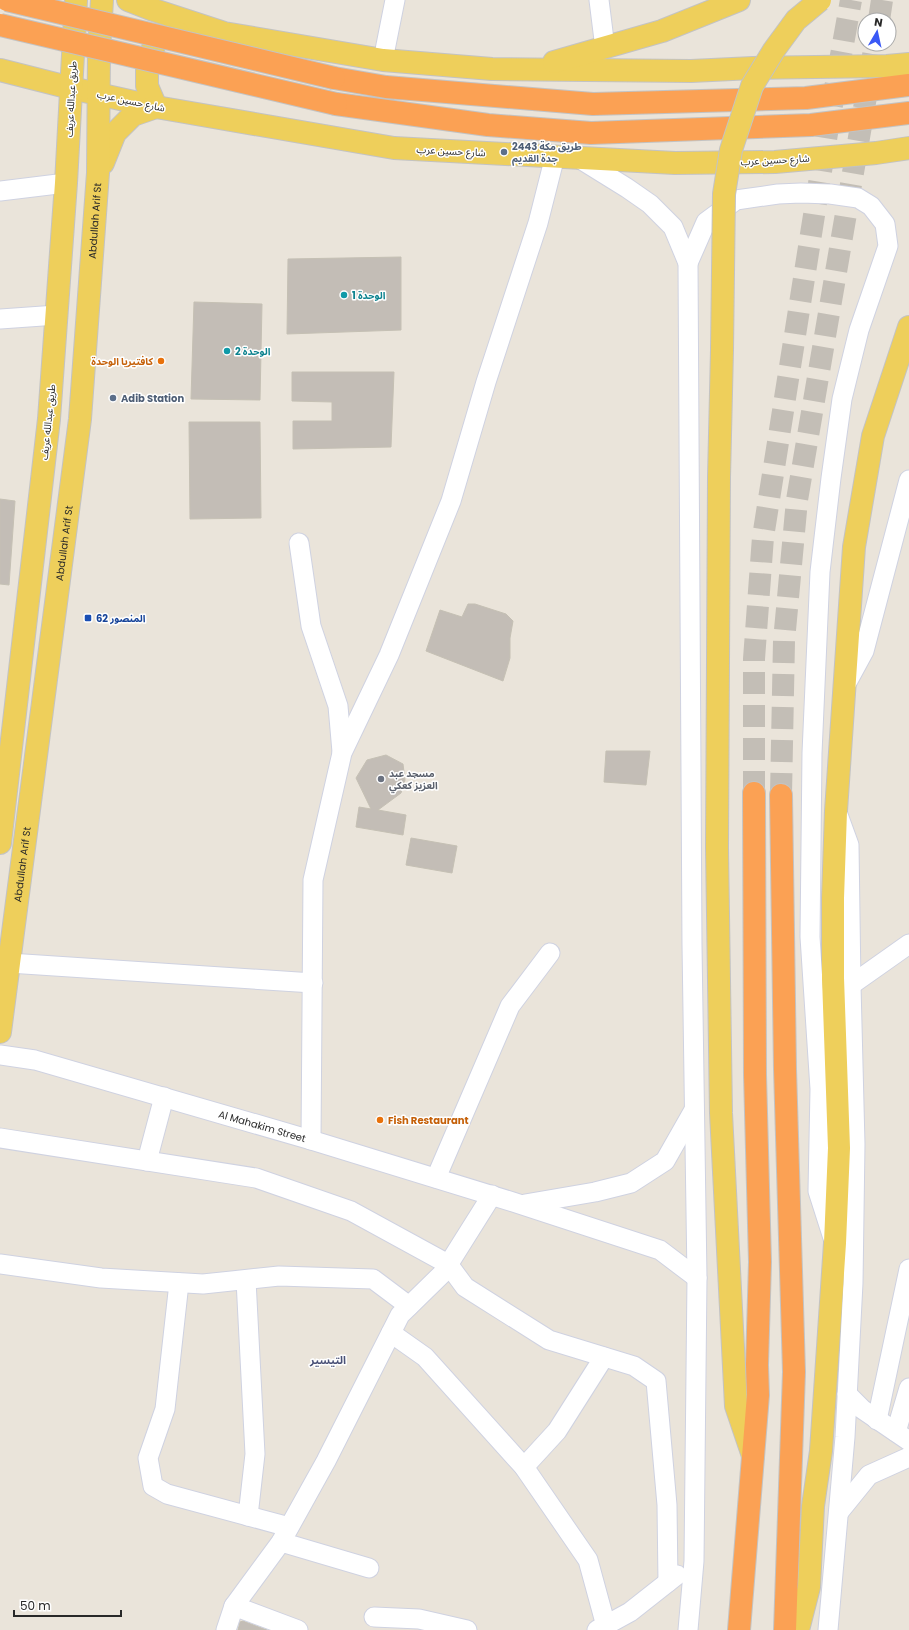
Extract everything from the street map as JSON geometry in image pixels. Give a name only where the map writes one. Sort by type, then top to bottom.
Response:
[{"type":"highway","points":[[7,0],[334,78],[386,87],[593,104],[806,98],[909,85]]},
{"type":"highway","points":[[0,25],[336,104],[488,125],[591,133],[811,125],[909,113]]},
{"type":"highway","points":[[740,1630],[758,1395],[757,1364],[760,1262],[755,1075],[754,793]]},
{"type":"highway","points":[[781,796],[785,1069],[794,1372],[785,1630]]},
{"type":"main road","points":[[0,16],[4,13],[7,0]]},
{"type":"main road","name":"طريق عبدالله عريف","points":[[0,843],[5,758],[49,419],[66,183],[76,0]]},
{"type":"main road","name":"Abdullah Arif St","points":[[0,1032],[80,419],[98,173],[99,51],[102,0]]},
{"type":"main road","points":[[128,0],[145,4],[224,33]]},
{"type":"main road","points":[[528,70],[662,32],[739,0]]},
{"type":"main road","points":[[753,1456],[736,1406],[721,1113],[717,848],[719,477],[724,194],[731,150],[752,86],[770,56],[796,20],[820,0]]},
{"type":"main road","points":[[98,173],[115,133],[133,115],[156,107],[147,86],[147,63],[156,41],[168,34],[193,30],[224,33],[383,60],[492,70],[691,71],[753,68],[887,66],[909,64]]},
{"type":"main road","name":"شارع حسين عرب","points":[[0,70],[156,107],[394,148],[675,163],[775,162],[876,153],[909,148]]},
{"type":"main road","points":[[798,1630],[809,1587],[813,1506],[821,1451],[835,1243],[839,1148],[833,978],[833,898],[836,811],[854,546],[873,436],[909,327]]},
{"type":"street","points":[[383,60],[395,0]]},
{"type":"street","points":[[599,0],[605,48]]},
{"type":"street","points":[[311,1140],[313,880],[342,753],[389,655],[451,501],[486,382],[538,223],[555,156]]},
{"type":"street","points":[[577,157],[650,204],[673,227],[688,263],[689,622],[697,1278],[694,1562],[688,1630]]},
{"type":"street","points":[[0,191],[66,183]]},
{"type":"street","points":[[688,263],[706,222],[736,200],[778,194],[801,193],[830,194],[858,198],[871,206],[885,224],[888,246],[859,330],[842,399],[820,572],[812,753],[810,937],[820,1089],[818,1191],[835,1243]]},
{"type":"street","points":[[0,319],[57,315]]},
{"type":"street","points":[[845,688],[864,651],[909,480]]},
{"type":"street","points":[[299,543],[311,626],[338,706],[342,753]]},
{"type":"street","points":[[828,1630],[839,1512],[847,1394],[853,1283],[856,1144],[851,986],[849,845],[836,811]]},
{"type":"street","points":[[851,986],[909,944]]},
{"type":"street","points":[[436,1178],[510,1006],[550,953]]},
{"type":"street","points":[[9,963],[313,982]]},
{"type":"street","name":"Al Mahakim Street","points":[[0,1055],[35,1060],[311,1140],[492,1195],[660,1250],[697,1278]]},
{"type":"street","points":[[147,1161],[164,1097]]},
{"type":"street","points":[[523,1205],[595,1192],[631,1183],[665,1161],[695,1109]]},
{"type":"street","points":[[0,1138],[256,1178],[351,1211],[448,1264],[465,1287],[549,1340],[634,1366],[656,1381],[667,1505],[668,1582]]},
{"type":"street","points":[[226,1630],[234,1606],[285,1534],[326,1461],[400,1315],[443,1273],[492,1195]]},
{"type":"street","points":[[0,1264],[101,1278],[203,1284],[279,1276],[373,1279],[409,1306]]},
{"type":"street","points":[[877,1420],[909,1269]]},
{"type":"street","points":[[246,1280],[255,1454],[248,1516]]},
{"type":"street","points":[[179,1283],[165,1409],[148,1458],[153,1486],[167,1494],[248,1516],[285,1534],[369,1568]]},
{"type":"street","points":[[391,1333],[425,1357],[524,1467],[588,1560],[602,1628],[630,1612],[694,1562]]},
{"type":"street","points":[[524,1467],[557,1431],[604,1357]]},
{"type":"street","points":[[847,1394],[862,1409],[902,1437],[909,1388]]},
{"type":"street","points":[[839,1512],[869,1475],[909,1457]]},
{"type":"street","points":[[234,1606],[298,1630]]},
{"type":"street","points":[[374,1617],[419,1619],[467,1630]]},
{"type":"building","name":"الوحدة 1","points":[[401,257],[401,330],[287,334],[288,259]]},
{"type":"building","name":"الوحدة 2","points":[[194,302],[262,304],[260,400],[191,399]]},
{"type":"building","points":[[292,372],[394,372],[391,447],[293,449],[293,421],[332,421],[332,402],[292,401]]},
{"type":"building","points":[[189,422],[260,422],[261,518],[190,519]]},
{"type":"building","points":[[0,499],[15,501],[9,585],[0,584]]},
{"type":"building","points":[[468,604],[475,604],[506,614],[513,621],[510,638],[510,658],[503,681],[426,651],[440,610],[462,617]]},
{"type":"building","points":[[606,751],[650,751],[646,785],[604,782]]},
{"type":"building","points":[[386,755],[403,764],[405,780],[401,793],[378,810],[406,815],[403,835],[356,827],[359,807],[371,809],[356,778],[367,760]]},
{"type":"building","points":[[411,838],[457,846],[452,873],[406,865]]},
{"type":"building","points":[[243,1621],[267,1630],[238,1630],[240,1622]]},
{"type":"tunnel","points":[[754,793],[754,659],[763,537],[828,127],[851,0]]},
{"type":"tunnel","points":[[880,12],[882,0]]},
{"type":"tunnel","points":[[781,795],[784,641],[797,500],[874,52]]},
{"type":"place","name":"2443 طريق مكة جدة القديم","points":[[504,152]]},
{"type":"place","name":"الوحدة 1","points":[[344,295]]},
{"type":"place","name":"الوحدة 2","points":[[227,351]]},
{"type":"place","name":"كافتيريا الوحدة","points":[[161,361]]},
{"type":"place","name":"Adib Station","points":[[113,398]]},
{"type":"place","name":"المنصور 62","points":[[88,618]]},
{"type":"place","name":"مسجد عبد العزيز كعكي","points":[[381,779]]},
{"type":"place","name":"Fish Restaurant","points":[[380,1120]]},
{"type":"district","name":"التيسير","points":[[328,1360]]}]
